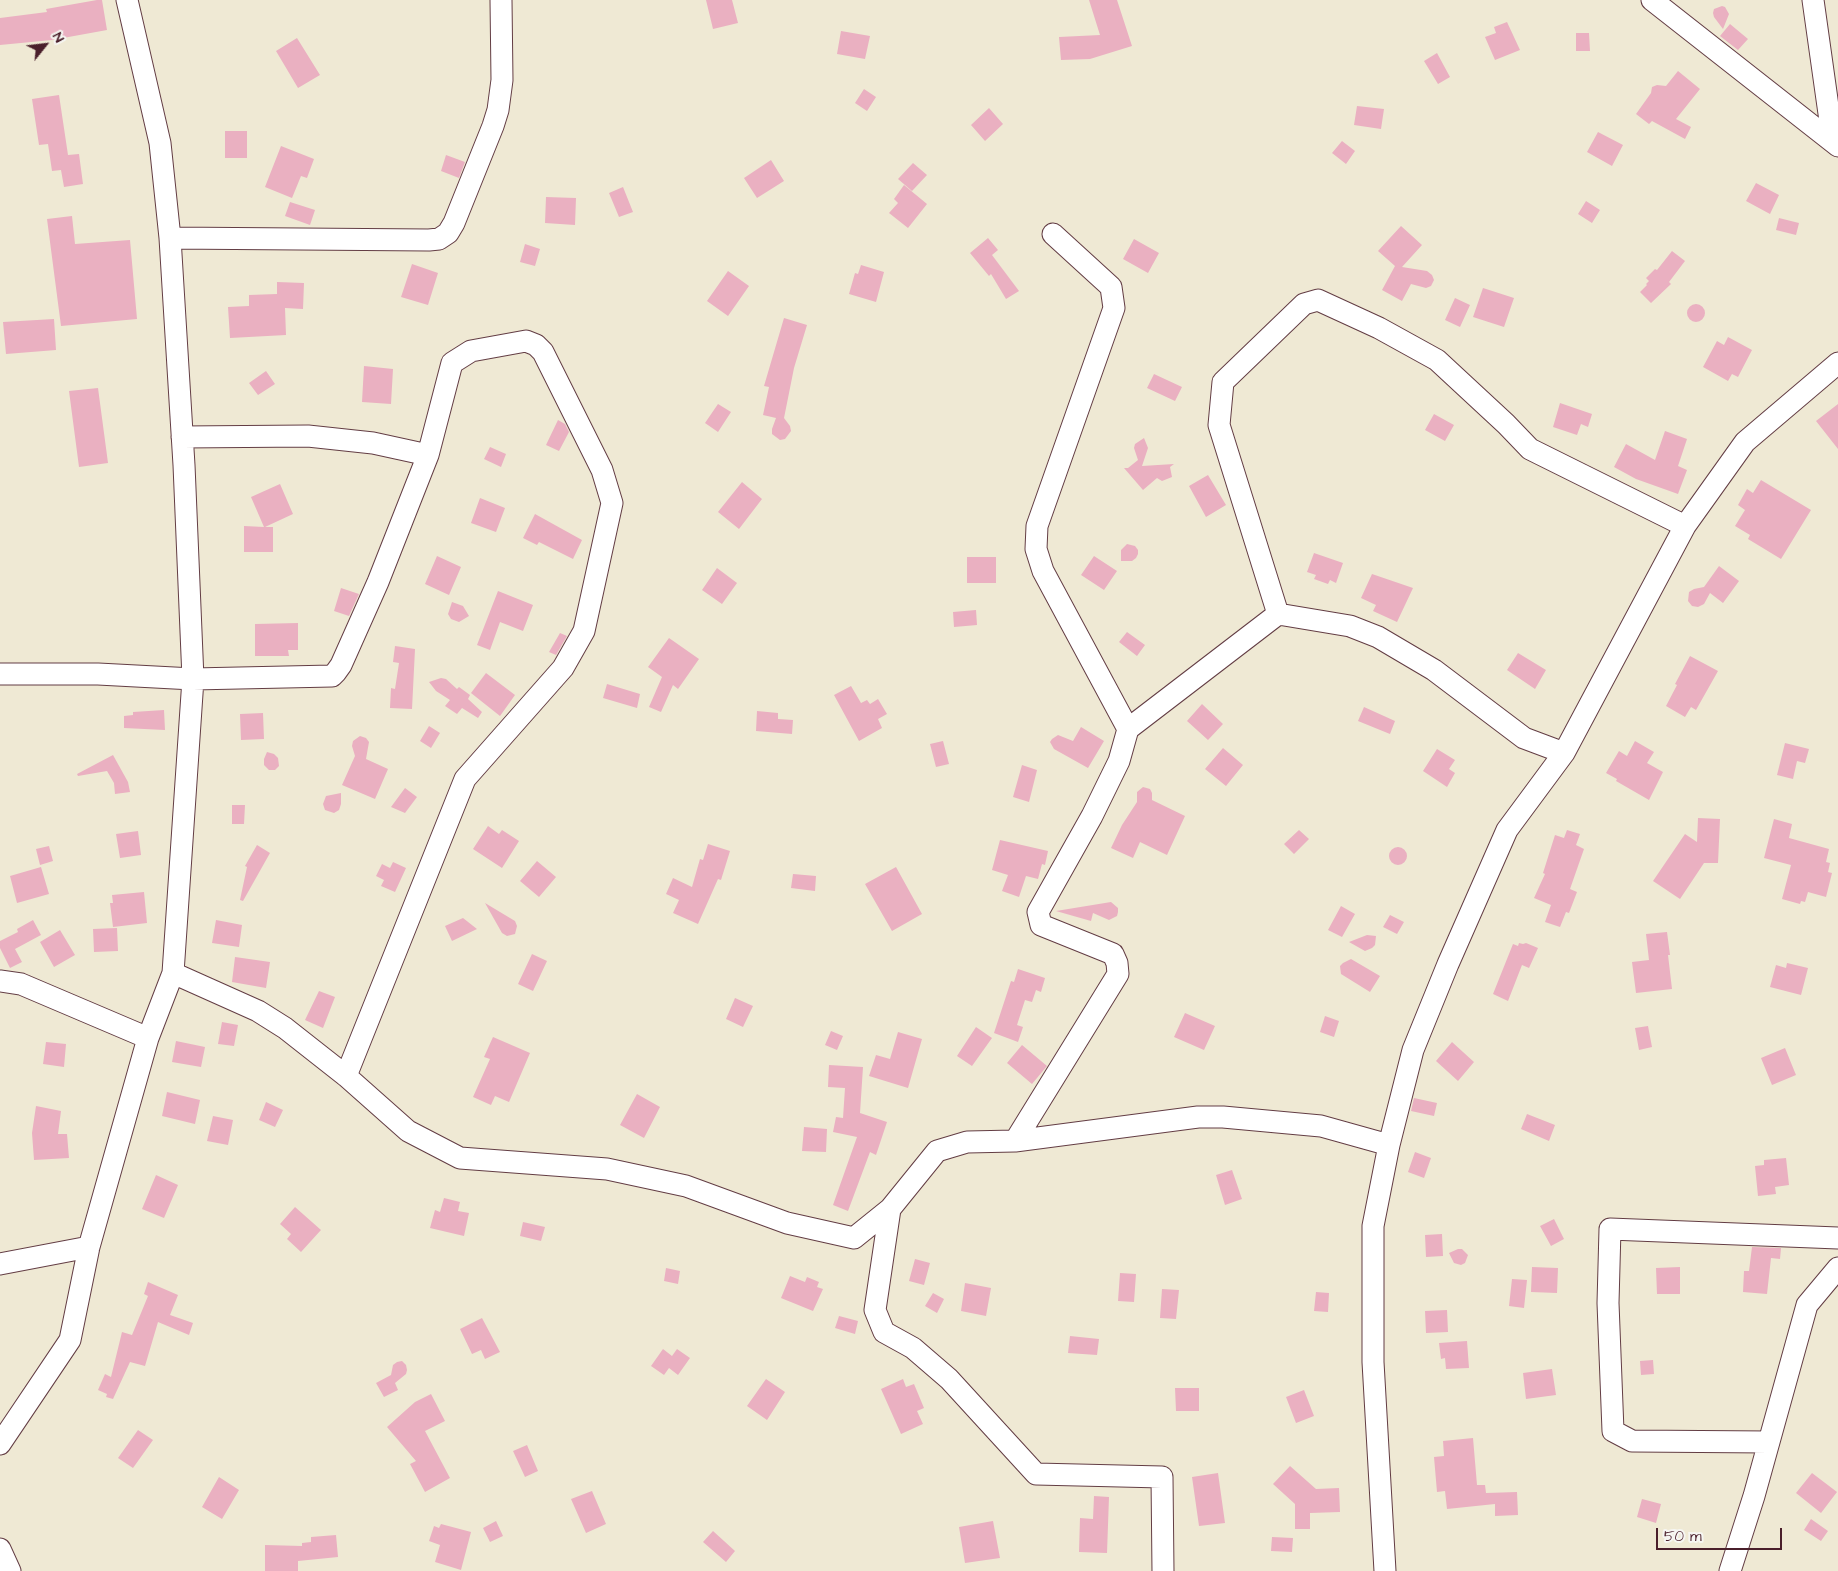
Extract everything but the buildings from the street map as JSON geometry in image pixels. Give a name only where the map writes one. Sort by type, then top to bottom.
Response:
[{"type":"street","points":[[0,1444],[70,1340],[89,1247],[148,1038],[173,973],[193,679],[182,437],[170,238],[160,143],[127,0]]},
{"type":"street","points":[[170,238],[429,240],[439,239],[448,233],[458,214],[498,110],[502,80],[501,0]]},
{"type":"street","points":[[1652,0],[1836,144]]},
{"type":"street","points":[[1813,0],[1836,144]]},
{"type":"street","points":[[1053,234],[1111,287],[1114,308],[1037,526],[1036,549],[1043,572],[1128,729]]},
{"type":"street","points":[[1278,614],[1219,425],[1223,382],[1304,304],[1318,300],[1379,328],[1436,360],[1506,424],[1530,449],[1685,526]]},
{"type":"street","points":[[0,674],[98,674],[193,679],[326,677],[336,672],[378,582],[428,455],[452,363],[471,351],[526,341],[536,345],[543,352],[602,470],[612,503],[584,631],[563,668],[464,778],[346,1076]]},
{"type":"street","points":[[1386,1571],[1373,1362],[1373,1226],[1389,1145],[1413,1050],[1448,964],[1507,830],[1564,753],[1685,526],[1745,442],[1838,363]]},
{"type":"street","points":[[182,437],[308,436],[373,443],[428,455]]},
{"type":"street","points":[[1014,1141],[1118,974],[1118,962],[1113,954],[1041,925],[1038,912],[1096,808],[1119,761],[1128,729],[1278,614],[1350,626],[1378,637],[1434,670],[1524,738],[1564,753]]},
{"type":"street","points":[[173,973],[258,1011],[285,1028],[346,1076],[408,1131],[460,1158],[607,1169],[686,1186],[787,1223],[854,1238],[890,1209],[937,1151],[967,1142],[1014,1141],[1198,1117],[1223,1117],[1320,1126],[1389,1145]]},
{"type":"street","points":[[0,981],[21,984],[148,1038]]},
{"type":"street","points":[[890,1209],[875,1310],[884,1332],[913,1348],[949,1379],[1036,1474],[1162,1477],[1162,1571]]},
{"type":"street","points":[[1769,1442],[1632,1441],[1613,1431],[1608,1303],[1610,1229],[1838,1238]]},
{"type":"street","points":[[0,1264],[89,1247]]},
{"type":"street","points":[[1730,1571],[1769,1442],[1806,1305],[1838,1268]]},
{"type":"street","points":[[0,1549],[10,1571]]}]
